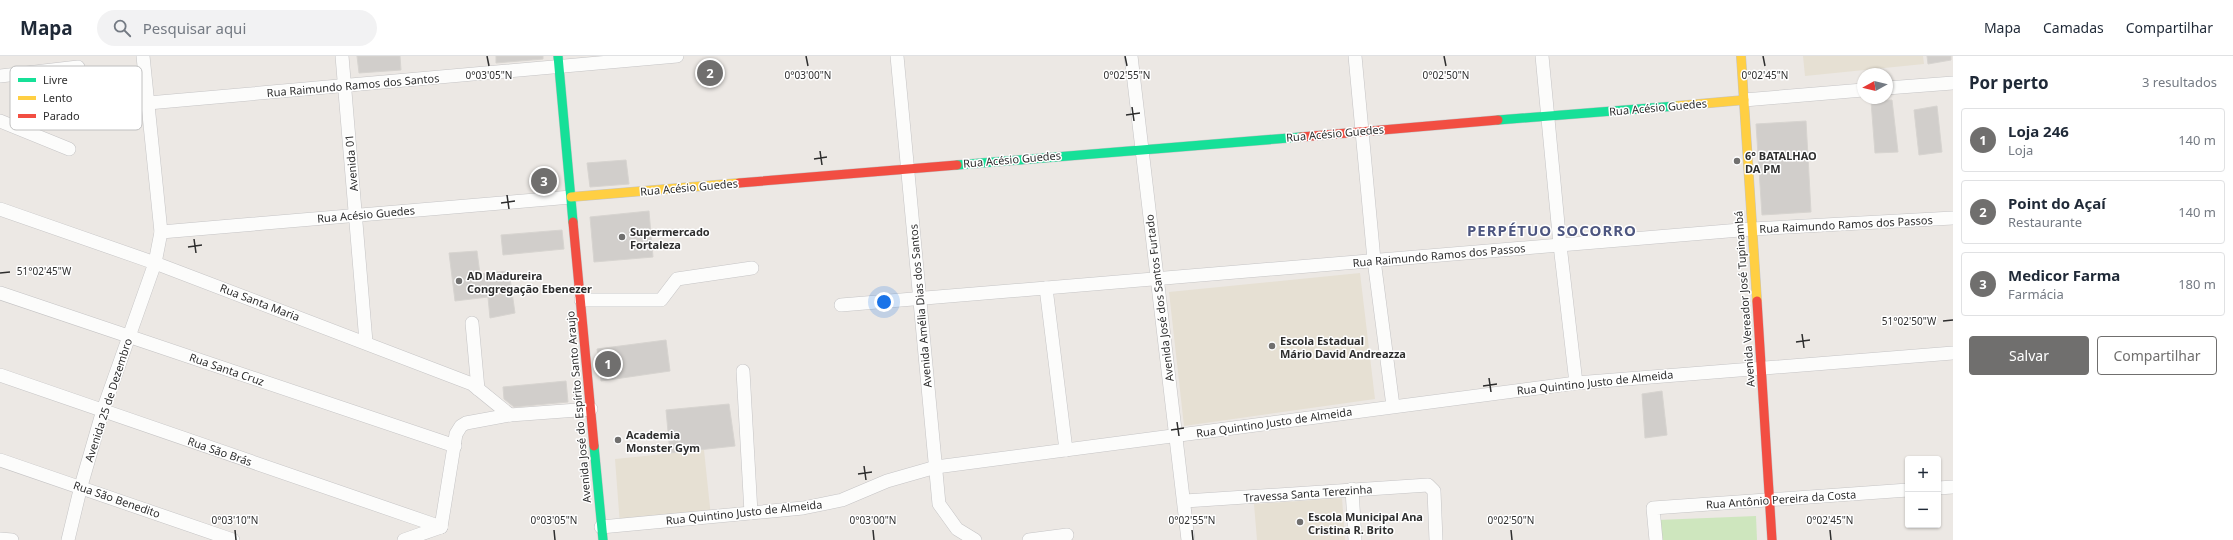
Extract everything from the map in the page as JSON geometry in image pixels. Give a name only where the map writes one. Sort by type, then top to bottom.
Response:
[{"type":"street","name":"Avenida 25 de Dezembro","points":[[68,540],[81,486],[103,410],[155,262],[161,232],[143,56]]},
{"type":"street","name":"Avenida 01","points":[[342,56],[366,342]]},
{"type":"street","name":"Rua Raimundo Ramos dos Santos","points":[[148,103],[345,85],[559,61],[677,56]]},
{"type":"street","name":"Avenida Amélia Dias dos Santos","points":[[897,56],[939,504],[957,529],[975,540]]},
{"type":"street","name":"Avenida José dos Santos Furtado","points":[[1131,56],[1175,435],[1185,501],[1188,540]]},
{"type":"street","points":[[1355,56],[1374,260],[1394,406]]},
{"type":"street","points":[[1542,56],[1560,245],[1576,383]]},
{"type":"street","name":"Avenida Vereador José Tupinambá","points":[[1741,56],[1772,540]]},
{"type":"street","name":"Avenida José do Espírito Santo Araujo","points":[[559,61],[602,533]]},
{"type":"street","points":[[0,76],[10,75]]},
{"type":"street","points":[[1893,88],[1953,83]]},
{"type":"street","name":"Rua Acésio Guedes","points":[[161,232],[1142,148],[1857,91]]},
{"type":"street","points":[[0,121],[10,125]]},
{"type":"street","points":[[22,130],[69,149]]},
{"type":"street","name":"Rua Santa Maria","points":[[0,209],[155,262],[472,384],[510,415]]},
{"type":"street","name":"Rua Raimundo Ramos dos Passos","points":[[841,305],[1752,229],[1953,218]]},
{"type":"street","points":[[581,300],[661,300],[677,280],[752,268]]},
{"type":"street","points":[[1046,288],[1066,450]]},
{"type":"street","name":"Rua Santa Cruz","points":[[0,293],[454,446]]},
{"type":"street","points":[[472,323],[478,389]]},
{"type":"street","name":"Rua Quintino Justo de Almeida","points":[[602,533],[751,513],[803,508],[842,500],[887,482],[936,467],[1175,435],[1576,383],[1953,353]]},
{"type":"street","points":[[743,371],[751,513]]},
{"type":"street","name":"Rua São Brás","points":[[0,374],[441,527]]},
{"type":"street","points":[[404,540],[441,527],[456,434],[460,426],[466,423],[510,415],[591,409]]},
{"type":"street","name":"Rua São Benedito","points":[[0,460],[81,486],[233,540]]},
{"type":"street","name":"Travessa Santa Terezinha","points":[[1185,501],[1428,485],[1434,491],[1436,540]]},
{"type":"street","points":[[1941,488],[1953,487]]},
{"type":"street","points":[[1352,489],[1355,540]]},
{"type":"street","name":"Rua Antônio Pereira da Costa","points":[[1656,540],[1653,508],[1905,490]]},
{"type":"street","points":[[1029,540],[1067,534]]},
{"type":"street","points":[[0,539],[12,540]]},
{"type":"shaded area","points":[[1803,56],[1923,56],[1924,64],[1884,68],[1857,68],[1857,71],[1805,76]]},
{"type":"shaded area","name":"Escola Estadual Mário David Andreazza","points":[[1360,273],[1375,399],[1184,426],[1169,292]]},
{"type":"shaded area","points":[[704,450],[711,517],[620,525],[615,459]]},
{"type":"shaded area","name":"Escola Municipal Ana Cristina R. Brito","points":[[1342,498],[1345,540],[1257,540],[1254,504]]},
{"type":"green space","points":[[1756,516],[1757,540],[1659,540],[1658,520]]},
{"type":"building","points":[[357,56],[400,56],[401,70],[359,73]]},
{"type":"building","points":[[496,56],[543,56],[543,59],[496,63]]},
{"type":"building","points":[[1927,56],[1951,56],[1951,60],[1928,64]]},
{"type":"building","points":[[1871,104],[1892,104],[1898,152],[1875,153]]},
{"type":"building","points":[[1937,106],[1942,152],[1919,155],[1914,110]]},
{"type":"building","points":[[1806,121],[1811,212],[1762,215],[1756,124]]},
{"type":"building","points":[[626,160],[629,184],[590,187],[587,163]]},
{"type":"building","name":"Supermercado Fortaleza","points":[[649,211],[653,257],[594,262],[590,217]]},
{"type":"building","points":[[562,230],[564,249],[503,255],[501,235]]},
{"type":"building","points":[[477,251],[480,274],[509,271],[515,313],[490,318],[488,297],[455,301],[449,253]]},
{"type":"building","points":[[666,340],[670,371],[601,381],[597,349]]},
{"type":"building","points":[[566,381],[568,402],[514,407],[504,399],[503,387]]},
{"type":"building","points":[[1662,391],[1667,435],[1645,438],[1642,394]]},
{"type":"building","points":[[729,404],[735,446],[670,453],[666,410]]},
{"type":"traffic: fast","points":[[558,56],[573,222]]},
{"type":"traffic: fast","points":[[1498,120],[1676,106]]},
{"type":"traffic: fast","points":[[957,165],[1301,137]]},
{"type":"traffic: fast","points":[[594,446],[603,540]]},
{"type":"traffic: slow","points":[[1741,56],[1757,301]]},
{"type":"traffic: slow","points":[[1676,106],[1744,100]]},
{"type":"traffic: slow","points":[[571,197],[739,183]]},
{"type":"traffic: jam","points":[[1301,137],[1498,120]]},
{"type":"traffic: jam","points":[[739,183],[957,165]]},
{"type":"traffic: jam","points":[[573,222],[594,446]]},
{"type":"traffic: jam","points":[[1757,301],[1772,540]]},
{"type":"place","name":"Point do Açaí","points":[[710,73]]},
{"type":"place","name":"6° BATALHAO DA PM","points":[[1737,161]]},
{"type":"place","name":"Medicor Farma","points":[[544,181]]},
{"type":"place","name":"Supermercado Fortaleza","points":[[622,237]]},
{"type":"place","name":"AD Madureira Congregação Ebenezer","points":[[459,281]]},
{"type":"place","name":"Escola Estadual Mário David Andreazza","points":[[1272,346]]},
{"type":"place","name":"Loja 246","points":[[608,364]]},
{"type":"place","name":"Academia Monster Gym","points":[[618,440]]},
{"type":"place","name":"Escola Municipal Ana Cristina R. Brito","points":[[1300,522]]},
{"type":"district","name":"PERPÉTUO SOCORRO","points":[[1552,230]]}]
